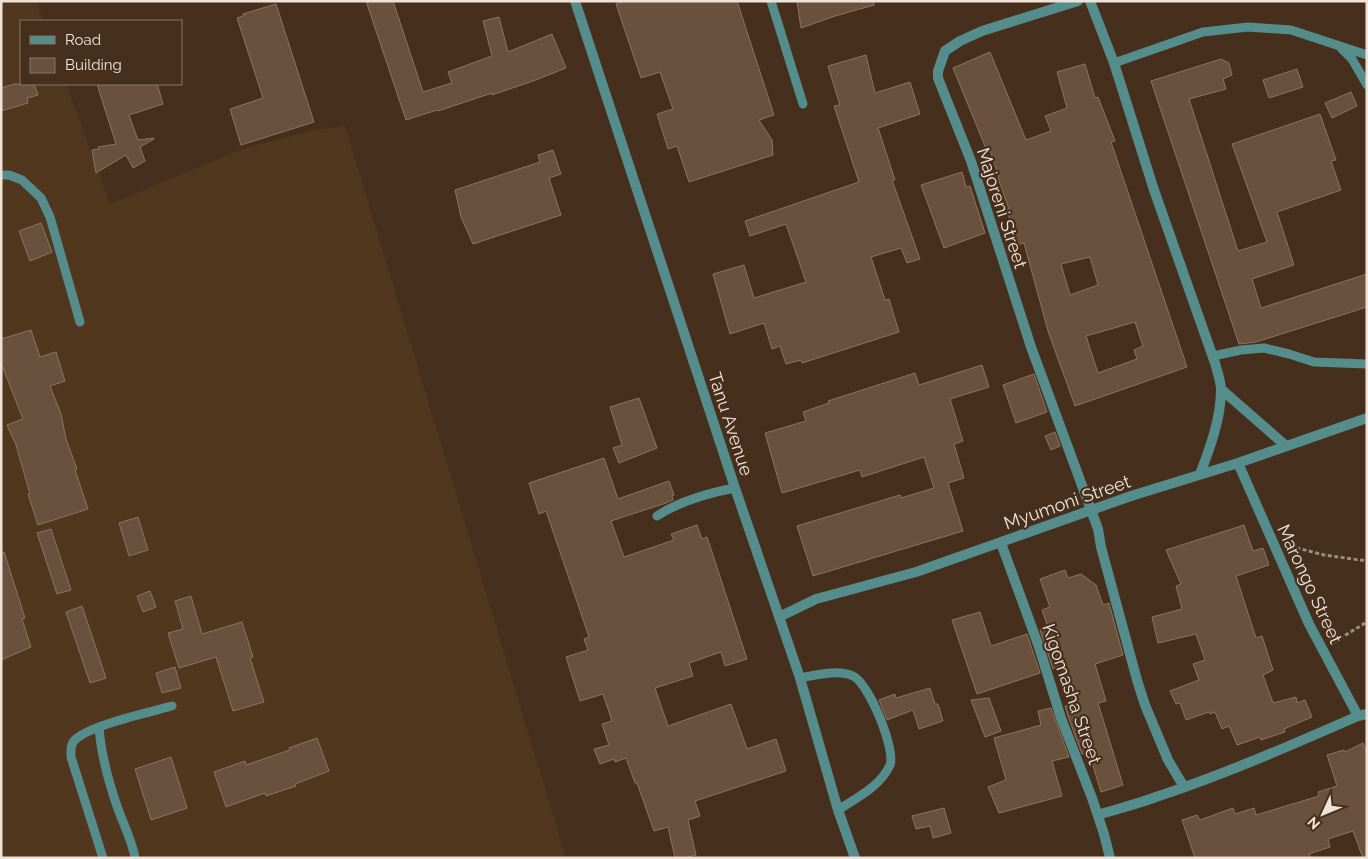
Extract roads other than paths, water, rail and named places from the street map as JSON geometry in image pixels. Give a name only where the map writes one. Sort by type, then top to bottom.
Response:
[{"type":"street","name":"Tanu Avenue","points":[[575,1],[735,488],[800,678],[838,810],[855,858]]},
{"type":"street","name":"Majoreni Street","points":[[1078,1],[1015,20],[965,38],[945,51],[938,71],[938,78],[971,162],[1031,346],[1098,529],[1137,680],[1168,760],[1184,787]]},
{"type":"street","points":[[1090,1],[1114,63],[1157,199],[1213,356],[1221,389],[1213,435],[1200,474]]},
{"type":"street","points":[[1221,389],[1285,445]]},
{"type":"street","name":"Myumoni Street","points":[[779,617],[816,599],[916,572],[1091,510],[1238,463],[1285,445],[1367,418]]},
{"type":"street","name":"Marongo Street","points":[[1098,815],[1154,798],[1262,758],[1362,715],[1309,624],[1238,463]]},
{"type":"street","name":"Kigomasha Street","points":[[1001,543],[1036,639],[1061,718],[1098,815],[1110,858]]},
{"type":"lane","points":[[771,1],[803,104]]},
{"type":"lane","points":[[1114,63],[1203,32],[1248,26],[1291,30],[1367,55]]},
{"type":"lane","points":[[1339,46],[1352,59],[1367,85]]},
{"type":"lane","points":[[1,175],[9,175],[22,180],[41,198],[50,217],[80,322]]},
{"type":"lane","points":[[1213,356],[1241,350],[1264,348],[1314,362],[1367,364]]},
{"type":"lane","points":[[657,516],[679,504],[712,493],[735,488]]},
{"type":"lane","points":[[800,678],[819,674],[842,674],[854,676],[859,680],[872,701],[891,752],[890,764],[878,783],[838,810]]},
{"type":"lane","points":[[103,858],[71,757],[70,748],[74,740],[99,727],[172,706]]},
{"type":"lane","points":[[99,727],[100,749],[108,780],[133,846],[135,858]]}]
